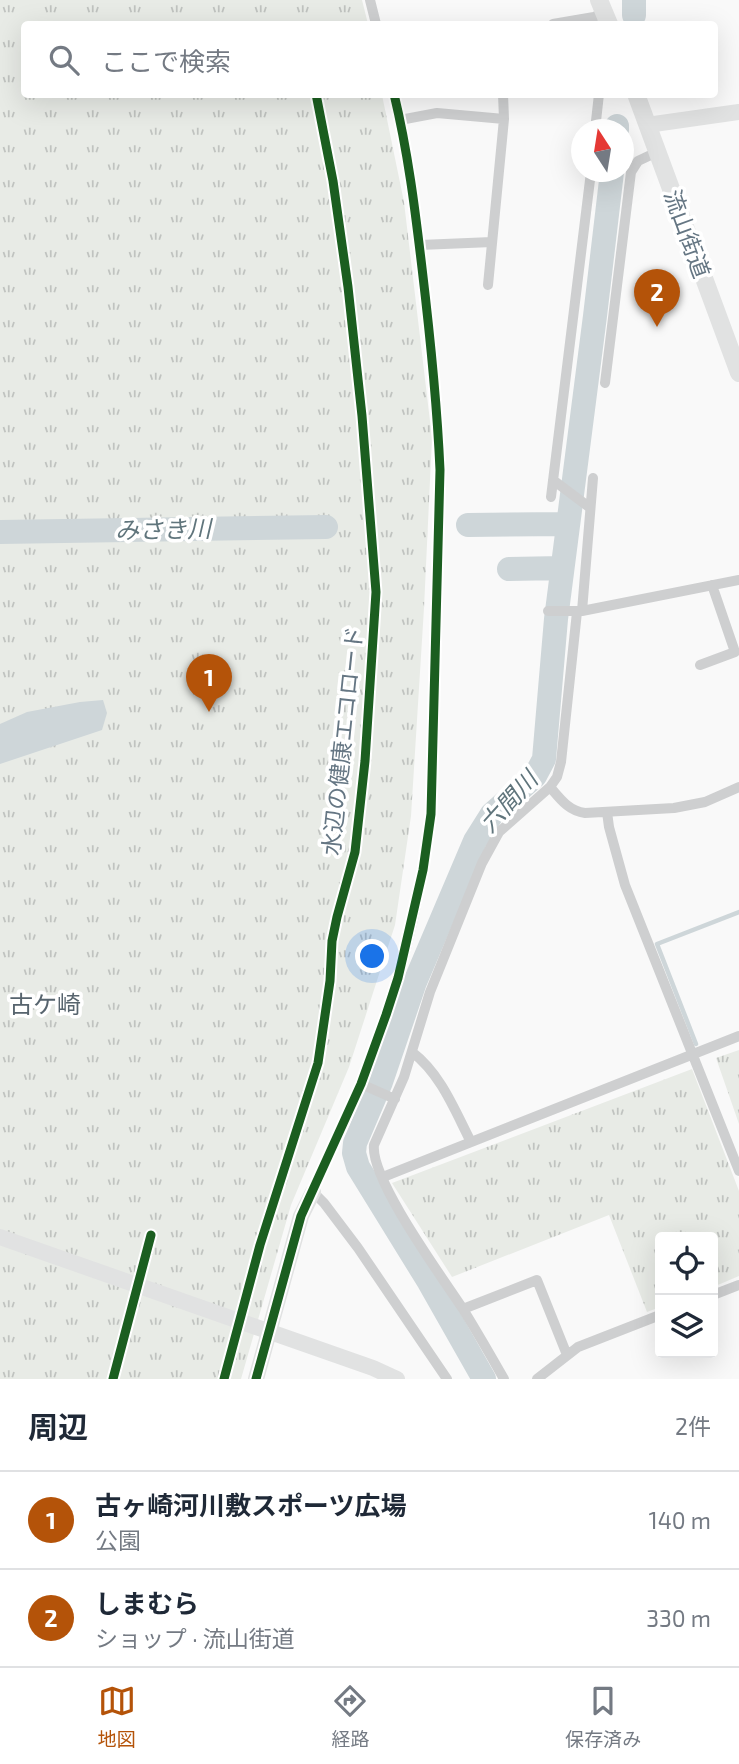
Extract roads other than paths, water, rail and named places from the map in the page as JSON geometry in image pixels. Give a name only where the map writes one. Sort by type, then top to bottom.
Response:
[{"type":"main road","name":"流山街道","points":[[637,98],[734,346],[739,373]]},
{"type":"main road","points":[[647,125],[739,113]]},
{"type":"main road","points":[[256,1379],[301,1216],[313,1192]]},
{"type":"main road","points":[[0,1237],[397,1379]]},
{"type":"street","points":[[370,0],[375,21]]},
{"type":"street","points":[[571,21],[606,14]]},
{"type":"street","points":[[395,98],[412,184],[435,379],[440,470],[433,787],[423,870],[386,1015],[361,1084],[313,1192],[358,1248],[447,1379]]},
{"type":"street","points":[[488,285],[504,119],[503,98]]},
{"type":"street","points":[[596,119],[599,98]]},
{"type":"street","points":[[400,120],[436,113],[504,119]]},
{"type":"street","points":[[605,383],[631,172],[638,161],[657,152]]},
{"type":"street","points":[[551,497],[590,182]]},
{"type":"street","points":[[420,246],[492,242]]},
{"type":"street","points":[[504,1379],[388,1191],[374,1145],[404,1077],[430,992],[492,842],[499,832],[550,787],[557,776],[580,612],[593,478]]},
{"type":"street","points":[[553,480],[589,507]]},
{"type":"street","points":[[548,611],[580,612],[739,580]]},
{"type":"street","points":[[700,664],[735,652],[712,585]]},
{"type":"street","points":[[550,787],[563,803],[575,812],[585,813],[674,808],[705,802],[739,787]]},
{"type":"street","points":[[607,812],[625,885],[739,1171]]},
{"type":"street","points":[[383,1177],[739,1035]]},
{"type":"street","points":[[412,1052],[439,1079],[471,1142]]},
{"type":"street","points":[[361,1084],[395,1099]]},
{"type":"street","points":[[463,1309],[537,1280],[567,1355]]},
{"type":"street","points":[[718,1293],[739,1285]]},
{"type":"street","points":[[537,1379],[578,1347],[655,1317]]},
{"type":"waterway","name":"六間川","points":[[634,0],[634,15]]},
{"type":"waterway","name":"六間川","points":[[484,1379],[429,1282],[358,1167],[354,1153],[355,1143],[381,1082],[415,982],[475,841],[492,814],[535,776],[544,759],[556,619],[611,182]]},
{"type":"waterway","name":"みさき川","points":[[468,525],[567,524]]},
{"type":"waterway","name":"みさき川","points":[[0,532],[326,527]]},
{"type":"waterway","points":[[509,569],[562,568]]},
{"type":"waterway","points":[[696,1044],[657,944],[739,912]]},
{"type":"place","name":"しまむら","points":[[657,327]]},
{"type":"place","name":"古ヶ崎河川敷スポーツ広場","points":[[209,712]]},
{"type":"district","name":"古ケ崎","points":[[45,1005]]}]
